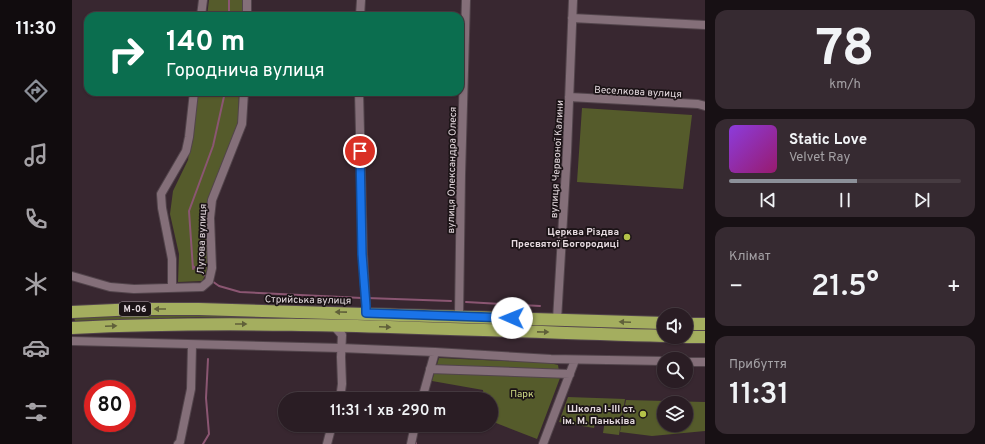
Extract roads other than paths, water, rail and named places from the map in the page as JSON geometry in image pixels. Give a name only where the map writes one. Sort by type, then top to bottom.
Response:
[{"type":"highway","name":"Стрийська вулиця","points":[[72,312],[366,303],[459,316],[657,323]]},
{"type":"highway","name":"М-06","points":[[72,328],[160,324],[333,325],[657,336]]},
{"type":"highway","points":[[693,324],[705,324]]},
{"type":"highway","points":[[693,337],[705,337]]},
{"type":"street","points":[[202,12],[203,0]]},
{"type":"street","points":[[247,0],[247,12]]},
{"type":"street","points":[[360,12],[361,0]]},
{"type":"street","name":"вулиця Олександра Олеся","points":[[464,70],[466,0]]},
{"type":"street","name":"вулиця Червоної Калини","points":[[557,320],[568,152],[573,0]]},
{"type":"street","points":[[572,18],[705,25]]},
{"type":"street","points":[[172,288],[172,259],[162,208],[161,194],[186,151],[194,96]]},
{"type":"street","name":"Лугова вулиця","points":[[72,276],[110,287],[134,289],[202,287],[209,281],[212,268],[210,218],[212,200],[242,124],[244,96]]},
{"type":"street","points":[[359,96],[362,254],[366,303]]},
{"type":"street","name":"вулиця Олександра Олеся","points":[[459,316],[463,96]]},
{"type":"street","name":"Веселкова вулиця","points":[[569,97],[698,104],[705,106]]},
{"type":"street","points":[[333,325],[340,332],[342,345],[341,392]]},
{"type":"street","points":[[342,345],[347,331],[358,326]]},
{"type":"street","points":[[72,341],[192,344],[342,345],[575,360],[657,361]]},
{"type":"street","points":[[178,444],[180,442],[191,389],[192,344]]},
{"type":"street","points":[[424,392],[434,352]]},
{"type":"street","points":[[543,444],[575,360]]},
{"type":"street","points":[[693,362],[705,362]]},
{"type":"street","points":[[430,369],[570,374]]},
{"type":"street","points":[[327,444],[330,432]]},
{"type":"street","points":[[410,444],[414,432]]},
{"type":"waterway","points":[[229,0],[229,12]]},
{"type":"waterway","points":[[193,269],[189,211],[213,146],[224,96]]},
{"type":"waterway","points":[[193,266],[207,277]]},
{"type":"waterway","points":[[212,281],[219,286],[240,292],[362,298]]},
{"type":"waterway","points":[[367,298],[451,301]]},
{"type":"waterway","points":[[466,302],[540,306]]},
{"type":"waterway","points":[[203,444],[209,434],[206,398],[208,359]]},
{"type":"place","name":"Церква Різдва Пресвятої Богородиці","points":[[627,237]]},
{"type":"place","name":"Школа І-ІІІ ст. ім. М. Паньківа","points":[[643,414]]},
{"type":"park label","name":"Парк","points":[[522,393]]}]
